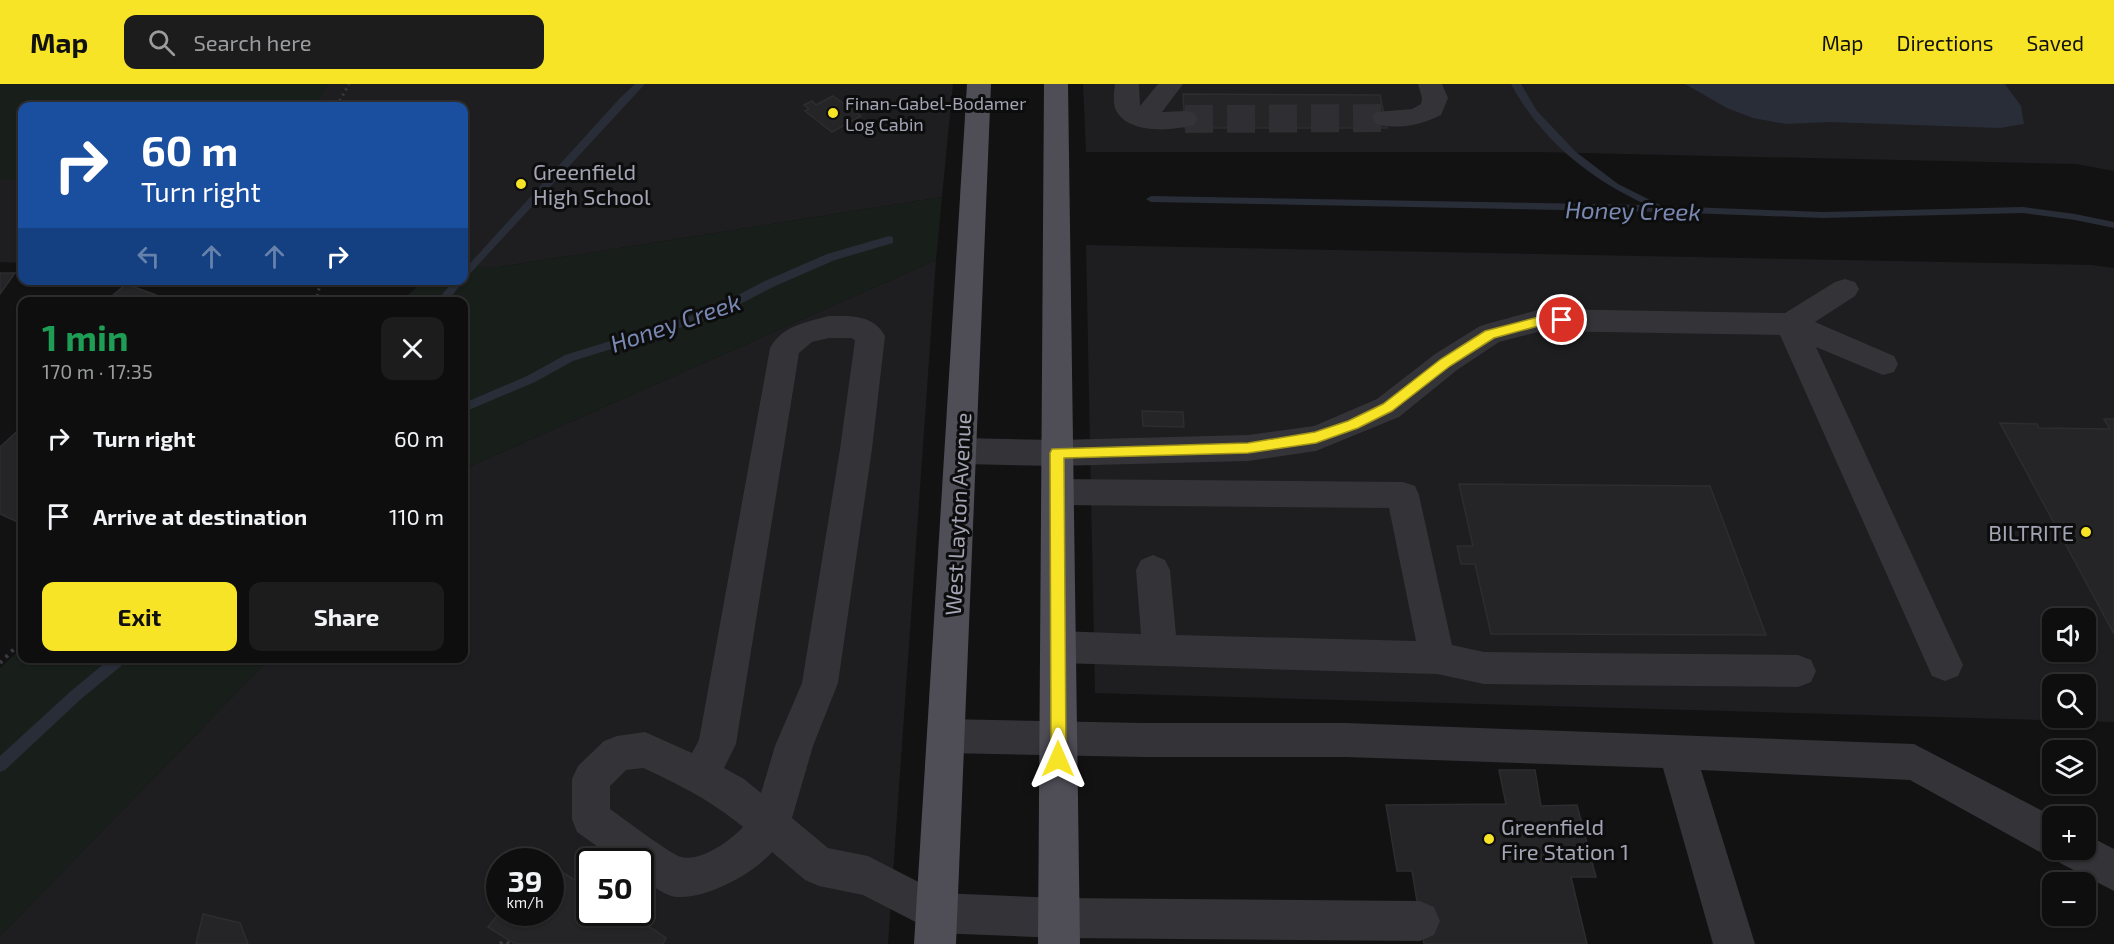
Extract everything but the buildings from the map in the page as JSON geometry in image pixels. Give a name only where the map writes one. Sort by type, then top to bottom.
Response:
[{"type":"main road","name":"West Layton Avenue","points":[[936,928],[980,84]]},
{"type":"main road","points":[[1056,84],[1059,931]]},
{"type":"lane","points":[[1126,84],[1128,108],[1133,115],[1143,119],[1185,118]]},
{"type":"lane","points":[[1143,119],[1171,84]]},
{"type":"lane","points":[[1385,118],[1416,117],[1432,109],[1435,98],[1430,84]]},
{"type":"lane","points":[[1790,324],[1845,289]]},
{"type":"lane","points":[[961,452],[1057,453],[1248,448],[1316,438],[1388,408],[1446,363],[1490,334],[1542,320],[1790,324],[1883,364]]},
{"type":"lane","points":[[1790,324],[1945,665]]},
{"type":"lane","points":[[700,775],[717,744],[785,348],[802,334],[829,327],[857,327],[870,336],[856,449],[820,683],[794,746],[770,826],[748,850],[723,865],[695,876],[675,877],[591,819],[591,779],[617,754],[645,750],[700,775],[730,792],[770,826],[819,866],[868,876],[936,928],[1059,931],[1420,921]]},
{"type":"lane","points":[[1058,492],[1403,495],[1437,658]]},
{"type":"lane","points":[[1153,570],[1160,650]]},
{"type":"lane","points":[[1058,647],[1437,658],[1484,668],[1798,671]]},
{"type":"lane","points":[[946,736],[1143,740],[1346,740],[1677,751],[1914,762],[2042,832]]},
{"type":"lane","points":[[1677,751],[1734,944]]},
{"type":"lane","points":[[2094,860],[2114,871]]},
{"type":"path","points":[[339,102],[349,84]]},
{"type":"path","points":[[0,663],[18,645]]},
{"type":"path","points":[[500,944],[505,941],[509,944]]},
{"type":"shaded area","points":[[0,84],[953,84],[942,197],[499,267],[468,267],[468,102],[18,102],[18,263],[0,262]]},
{"type":"shaded area","points":[[0,84],[328,84],[318,102],[18,102],[18,180],[0,180]]},
{"type":"shaded area","points":[[1083,84],[2114,84],[2114,171],[2076,164],[1537,152],[1086,152]]},
{"type":"shaded area","points":[[1685,84],[2005,84],[2021,106],[2024,124],[2000,128],[1829,122],[1786,124],[1753,118],[1727,108]]},
{"type":"shaded area","points":[[942,197],[936,260],[468,467],[468,297],[406,297],[419,285],[468,285],[468,267],[499,267]]},
{"type":"shaded area","points":[[1086,245],[2091,265],[2114,268],[2114,722],[2096,721],[2096,674],[2042,674],[2042,720],[1095,693]]},
{"type":"shaded area","points":[[936,260],[888,944],[0,944],[0,936],[265,663],[468,663],[468,467]]},
{"type":"shaded area","points":[[18,652],[18,663],[265,663],[0,936],[0,668]]},
{"type":"waterway","points":[[468,272],[640,84]]},
{"type":"waterway","points":[[1516,84],[1545,127],[1572,155],[1615,186],[1657,206]]},
{"type":"waterway","name":"Honey Creek","points":[[1151,199],[1663,209],[1823,215],[2023,210],[2114,225]]},
{"type":"waterway","name":"Honey Creek","points":[[468,406],[531,379],[569,358],[711,314],[769,284],[831,257],[889,240]]},
{"type":"waterway","points":[[445,297],[456,285]]},
{"type":"waterway","name":"Honey Creek","points":[[0,765],[76,695],[115,663]]},
{"type":"tunnel","points":[[1185,119],[1385,118]]},
{"type":"place","name":"Finan-Gabel-Bodamer Log Cabin","points":[[833,113]]},
{"type":"place","name":"Greenfield High School","points":[[521,184]]},
{"type":"place","name":"BILTRITE","points":[[2086,532]]},
{"type":"place","name":"Greenfield Fire Station 1","points":[[1489,839]]},
{"type":"route","points":[[1058,759],[1057,453],[1248,448],[1316,438],[1388,408],[1446,363],[1490,334],[1542,320],[1562,320]]}]
